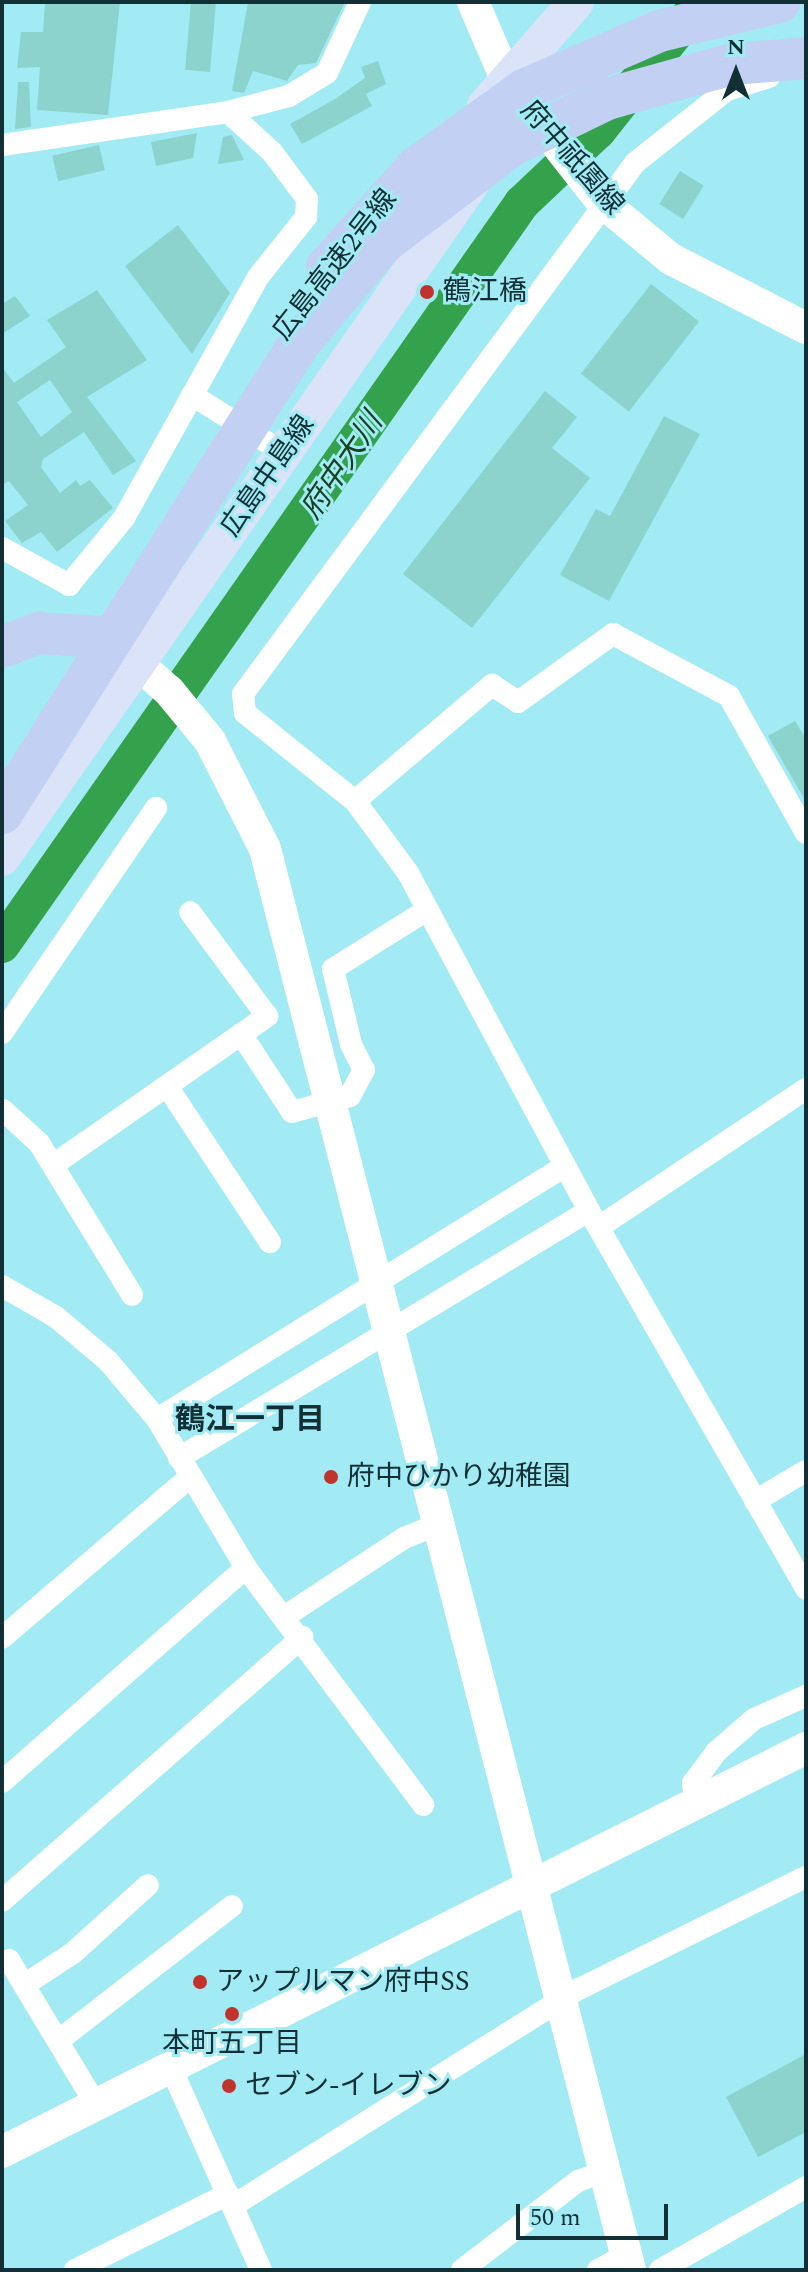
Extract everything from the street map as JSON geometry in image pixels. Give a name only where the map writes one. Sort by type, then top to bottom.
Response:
[{"type":"highway","name":"広島高速2号線","points":[[51,714],[279,336],[356,229],[396,186],[487,114],[568,68],[672,27],[780,2]]},
{"type":"highway","name":"広島高速2号線","points":[[51,714],[283,367],[383,243],[512,145],[607,99],[732,64],[806,58]]},
{"type":"highway","points":[[2,647],[39,633],[104,637]]},
{"type":"highway","points":[[2,762],[51,714]]},
{"type":"highway","points":[[2,813],[51,714]]},
{"type":"main road","name":"広島中島線","points":[[2,776],[104,637],[234,422],[355,259],[576,2]]},
{"type":"main road","name":"広島中島線","points":[[2,858],[146,668],[284,453],[475,179],[507,81]]},
{"type":"street","points":[[2,145],[228,112],[289,96],[327,73],[360,2]]},
{"type":"street","name":"府中祇園線","points":[[473,2],[507,81],[599,199],[671,259],[806,328]]},
{"type":"street","points":[[806,76],[762,77],[727,90],[678,123],[599,199],[243,694],[245,713],[355,801],[427,910],[594,1219],[806,1589]]},
{"type":"street","points":[[2,548],[69,585],[124,518],[258,277],[306,217],[307,199],[228,112]]},
{"type":"street","points":[[192,395],[284,453]]},
{"type":"street","points":[[355,801],[492,685],[518,702],[613,634],[729,696],[806,833]]},
{"type":"street","points":[[104,637],[146,668],[210,740],[265,849],[628,2262],[598,2270]]},
{"type":"street","points":[[2,1033],[156,808]]},
{"type":"street","points":[[241,1034],[292,1112],[350,1096],[364,1070],[351,1044],[333,969],[427,910]]},
{"type":"street","points":[[53,1165],[267,1016],[190,912]]},
{"type":"street","points":[[167,1086],[270,1242]]},
{"type":"street","points":[[2,1638],[184,1468],[389,1331],[594,1219],[806,1089]]},
{"type":"street","points":[[2,1110],[53,1165],[132,1295]]},
{"type":"street","points":[[157,1419],[565,1166]]},
{"type":"street","points":[[2,1286],[56,1317],[97,1352],[157,1419],[246,1568],[287,1615],[423,1805]]},
{"type":"street","points":[[755,1501],[806,1471]]},
{"type":"street","points":[[287,1615],[404,1538],[439,1524]]},
{"type":"street","points":[[2,1782],[246,1568]]},
{"type":"street","points":[[2,1901],[302,1637]]},
{"type":"street","points":[[695,1804],[693,1783],[716,1752],[754,1719],[806,1696]]},
{"type":"street","points":[[2,2152],[806,1748]]},
{"type":"street","points":[[75,2270],[231,2200],[562,2001],[806,1877]]},
{"type":"street","points":[[24,1985],[73,1953],[148,1885]]},
{"type":"street","points":[[58,2041],[232,1906]]},
{"type":"street","points":[[9,1960],[96,2105]]},
{"type":"street","points":[[171,2068],[261,2270]]},
{"type":"street","points":[[462,2270],[578,2181],[605,2171]]},
{"type":"street","points":[[660,2270],[806,2187]]},
{"type":"building","points":[[45,2],[120,2],[108,115],[37,110],[40,67],[17,68],[21,32],[43,32]]},
{"type":"building","points":[[191,2],[216,4],[210,72],[185,70]]},
{"type":"building","points":[[248,2],[345,2],[316,63],[298,65],[287,81],[253,71],[244,93],[232,91]]},
{"type":"building","points":[[378,61],[386,84],[366,94],[372,106],[302,144],[290,124],[365,78],[361,67]]},
{"type":"building","points":[[18,82],[29,82],[31,127],[15,129]]},
{"type":"building","points":[[197,133],[193,158],[156,166],[151,142]]},
{"type":"building","points":[[232,135],[244,160],[218,164],[223,137]]},
{"type":"building","points":[[99,145],[105,170],[58,181],[52,156]]},
{"type":"building","points":[[680,171],[704,186],[683,219],[659,204]]},
{"type":"building","points":[[178,225],[230,293],[192,354],[125,266]]},
{"type":"building","points":[[651,284],[699,322],[629,411],[581,374]]},
{"type":"building","points":[[97,290],[147,360],[87,397],[136,461],[113,475],[84,432],[43,459],[41,467],[60,493],[76,480],[80,486],[90,480],[113,508],[57,552],[41,532],[22,543],[5,521],[28,505],[9,481],[2,485],[2,367],[14,383],[66,347],[47,320]],"holes":[[[50,380],[72,412],[41,437],[17,402]]]},
{"type":"building","points":[[15,296],[30,316],[2,334],[2,304]]},
{"type":"building","points":[[545,391],[577,417],[552,448],[590,478],[472,628],[403,574]]},
{"type":"building","points":[[664,416],[700,434],[609,601],[560,575],[596,509],[610,516]]},
{"type":"building","points":[[795,721],[806,739],[806,802],[768,736]]},
{"type":"building","points":[[806,2054],[806,2132],[758,2157],[726,2097]]},
{"type":"waterway","name":"府中大川","points":[[2,945],[522,203],[598,131],[689,16]]},
{"type":"place","name":"鶴江橋","points":[[427,292]]},
{"type":"place","name":"府中ひかり幼稚園","points":[[331,1477]]},
{"type":"place","name":"アップルマン府中SS","points":[[200,1982]]},
{"type":"place","name":"本町五丁目","points":[[232,2014]]},
{"type":"place","name":"セブン-イレブン","points":[[229,2086]]},
{"type":"district","name":"鶴江一丁目","points":[[250,1420]]}]
